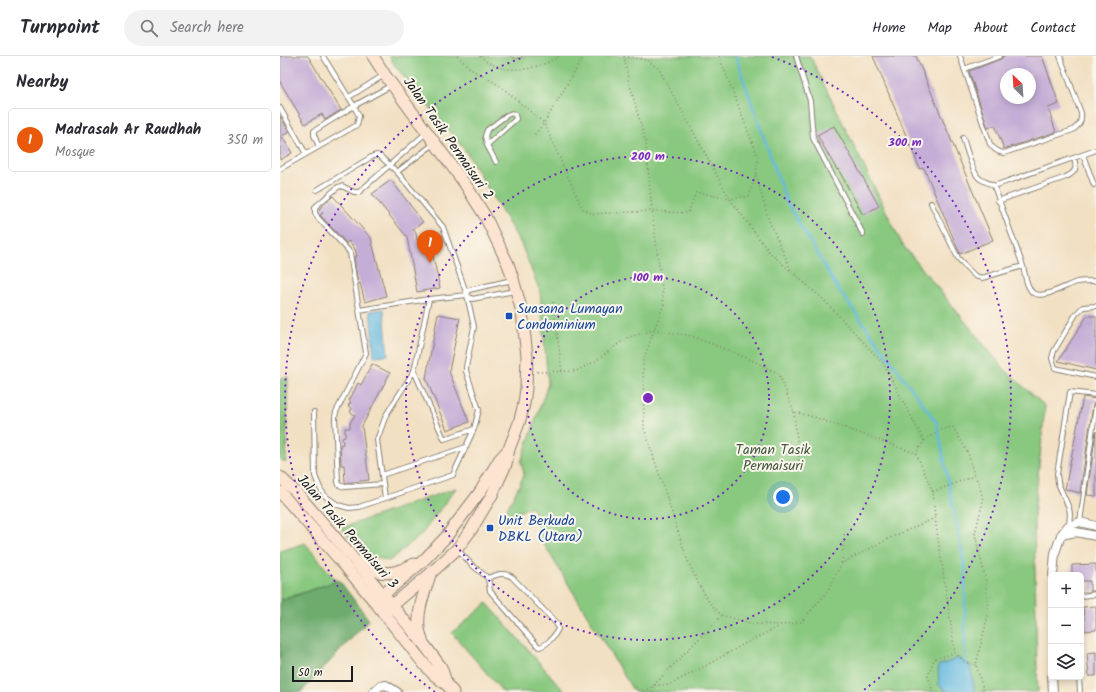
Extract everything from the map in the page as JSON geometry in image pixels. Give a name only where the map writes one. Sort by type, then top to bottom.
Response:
[{"type":"street","name":"Jalan Tasik Permaisuri 2","points":[[373,56],[392,85],[465,184],[485,216],[508,264],[513,279],[522,312],[527,356],[524,404],[519,423],[509,449],[506,464],[492,496],[471,530],[457,549],[384,613]]},
{"type":"street","name":"Jalan Tasik Permaisuri 2","points":[[379,598],[424,560],[446,537],[480,492],[500,460],[509,449]]},
{"type":"street","name":"Jalan Tasik Permaisuri 3","points":[[280,476],[352,556],[379,598],[384,613],[424,664],[433,674],[450,688]]},
{"type":"street","name":"Jalan Tasik Permaisuri 3","points":[[280,492],[335,554],[379,598],[392,606],[441,667],[450,688]]},
{"type":"street","points":[[1053,572],[1055,554],[1061,535],[1068,526],[1080,522],[1096,526]]},
{"type":"street","points":[[1061,535],[1076,532],[1096,536]]},
{"type":"street","points":[[352,556],[375,571],[390,573],[404,569],[424,560]]},
{"type":"street","points":[[423,643],[419,627],[421,602],[430,574]]},
{"type":"street","points":[[1052,680],[1053,692]]},
{"type":"street","points":[[373,692],[380,686],[386,685],[397,692]]},
{"type":"lane","points":[[280,169],[357,125],[359,116],[349,97],[323,56]]},
{"type":"lane","points":[[796,56],[810,101],[812,138],[863,234]]},
{"type":"lane","points":[[960,56],[990,144],[998,152],[1004,153],[1072,130],[1082,120],[1081,113],[1060,56]]},
{"type":"lane","points":[[964,68],[1000,56]]},
{"type":"lane","points":[[349,97],[385,75]]},
{"type":"lane","points":[[319,146],[314,135],[314,131],[354,106],[392,85]]},
{"type":"lane","points":[[280,108],[306,154]]},
{"type":"lane","points":[[487,145],[516,119],[515,115],[512,113],[507,115],[487,130],[485,136],[487,145],[496,162]]},
{"type":"lane","points":[[383,484],[345,487],[339,485],[338,482],[336,412],[366,353],[350,253],[318,218],[315,213],[315,207],[338,187],[342,186],[354,192],[360,192],[427,132]]},
{"type":"lane","points":[[963,138],[978,178],[994,186],[998,201],[1023,266],[1029,288],[1033,293],[1039,295],[1078,282],[1096,281]]},
{"type":"lane","points":[[397,172],[435,143]]},
{"type":"lane","points":[[994,186],[1096,150]]},
{"type":"lane","points":[[314,412],[315,476],[325,496],[338,505],[349,508],[360,507],[453,475],[474,428],[479,410],[466,371],[474,327],[467,295],[443,227],[397,172],[377,154],[317,190]]},
{"type":"lane","points":[[1083,154],[1094,185]]},
{"type":"lane","points":[[998,201],[1066,177],[1075,170],[1076,165],[1074,158]]},
{"type":"lane","points":[[931,203],[958,258],[975,276],[982,278],[1023,266]]},
{"type":"lane","points":[[467,295],[469,290],[513,279]]},
{"type":"lane","points":[[467,295],[472,300],[516,290]]},
{"type":"lane","points":[[359,310],[429,299],[467,295]]},
{"type":"lane","points":[[385,498],[377,440],[386,415],[414,371],[429,299]]},
{"type":"lane","points":[[1096,306],[1083,307],[1076,314],[1054,351],[1052,358],[1055,368],[1096,377]]},
{"type":"lane","points":[[414,371],[444,439],[474,428]]},
{"type":"lane","points":[[1068,526],[1070,514],[1069,508],[1058,483],[1057,474],[1070,392],[1096,395]]},
{"type":"lane","points":[[1080,522],[1096,405]]},
{"type":"lane","points":[[382,475],[466,447]]},
{"type":"lane","points":[[457,549],[488,578],[490,591],[539,647],[556,634],[558,629],[556,624],[512,577],[508,574],[501,574],[488,578]]},
{"type":"lane","points":[[1084,596],[1096,594]]},
{"type":"lane","points":[[1079,680],[1080,692]]},
{"type":"path","points":[[457,56],[472,70],[499,85],[544,122],[582,208],[593,214],[652,211],[688,213],[696,192],[730,199],[749,196],[756,174],[758,157],[719,56]]},
{"type":"path","points":[[480,56],[487,62],[504,69],[526,70],[547,63],[560,56]]},
{"type":"path","points":[[510,56],[516,59],[525,56]]},
{"type":"path","points":[[534,136],[584,56]]},
{"type":"path","points":[[844,533],[842,563],[827,592],[801,622],[782,625],[754,624],[721,615],[709,602],[697,581],[687,559],[644,428],[643,361],[664,304],[652,211],[646,143],[628,78],[624,56],[647,60],[659,69],[730,199],[770,253],[823,299],[883,363],[924,441]]},
{"type":"path","points":[[756,174],[768,218],[791,271]]},
{"type":"path","points":[[553,302],[562,371]]},
{"type":"path","points":[[527,372],[576,371],[596,361],[626,338],[654,330],[691,336],[745,357],[780,374],[794,412],[800,469]]},
{"type":"path","points":[[794,412],[814,416],[916,453],[933,492],[935,518],[954,653],[965,662],[976,665]]},
{"type":"path","points":[[916,453],[924,441],[942,429],[953,427],[968,453],[974,476],[979,482],[983,501],[975,534],[986,582],[988,615],[976,665],[984,692]]},
{"type":"path","points":[[933,492],[974,476]]},
{"type":"path","points":[[842,563],[892,537],[935,518]]},
{"type":"path","points":[[644,692],[654,685],[721,615]]},
{"type":"path","points":[[654,685],[669,685],[782,625]]},
{"type":"path","points":[[933,692],[928,676],[934,659],[954,653]]},
{"type":"path","points":[[652,692],[654,685]]},
{"type":"green space","name":"Taman Tasik Permaisuri","points":[[389,56],[810,56],[902,244],[1003,368],[1045,406],[1034,516],[1038,692],[634,692],[542,541],[532,506],[501,520],[524,474],[521,462],[548,384],[540,291],[521,244],[465,150],[395,66]]},
{"type":"green space","points":[[288,377],[286,462],[280,460],[280,378]]},
{"type":"green space","points":[[456,488],[421,535],[389,561],[364,554],[341,528]]},
{"type":"green space","points":[[305,543],[337,582],[280,600],[280,551]]},
{"type":"green space","points":[[339,580],[369,620],[301,692],[280,692],[280,601]]},
{"type":"green space","points":[[487,603],[565,692],[503,692],[452,633]]},
{"type":"water","points":[[384,309],[388,355],[374,356],[370,311]]},
{"type":"water","points":[[958,658],[970,665],[975,692],[947,692],[939,685],[938,666]]},
{"type":"building","points":[[280,56],[308,56],[341,110],[325,120],[322,114],[305,124],[280,82]]},
{"type":"building","points":[[873,56],[916,56],[993,240],[960,254],[924,168],[920,169]]},
{"type":"building","points":[[1003,56],[1042,56],[1059,104],[1048,108],[1056,132],[1004,149],[995,125],[988,128],[969,71],[1001,59]]},
{"type":"building","points":[[280,116],[289,132],[282,136],[292,153],[280,160]]},
{"type":"building","points":[[834,126],[879,206],[863,215],[838,169],[837,170],[817,135]]},
{"type":"building","points":[[391,180],[423,222],[413,229],[416,233],[417,240],[429,238],[440,288],[417,292],[407,237],[372,194]]},
{"type":"building","points":[[333,196],[371,238],[386,296],[365,302],[360,283],[358,284],[354,257],[357,256],[355,249],[349,241],[346,243],[320,215],[323,213],[319,209]]},
{"type":"building","points":[[438,314],[460,318],[449,371],[469,422],[447,430],[426,378]]},
{"type":"building","points":[[1087,316],[1096,316],[1096,370],[1058,361]]},
{"type":"building","points":[[372,364],[390,373],[362,426],[369,480],[345,483],[344,465],[341,465],[340,445],[343,444],[342,438],[345,437],[345,428],[350,428],[350,423],[355,415],[350,412],[352,408],[348,406],[351,402],[349,401],[358,383],[361,385]]},
{"type":"building","points":[[1083,397],[1096,399],[1096,402],[1093,405],[1080,493],[1065,489]]},
{"type":"building","points":[[1096,431],[1096,496],[1087,495]]},
{"type":"building","points":[[1096,564],[1096,591],[1090,591],[1090,581],[1084,581],[1084,572],[1072,572],[1072,565]]},
{"type":"building","points":[[1096,606],[1096,630],[1085,631],[1084,607]]},
{"type":"building","points":[[1096,652],[1096,676],[1089,676],[1087,653]]},
{"type":"waterway","points":[[735,56],[787,203],[838,289],[937,423],[965,569],[965,662]]},
{"type":"place","name":"Madrasah Ar Raudhah","points":[[430,263]]},
{"type":"place","name":"Suasana Lumayan Condominium","points":[[509,316]]},
{"type":"place","name":"Unit Berkuda DBKL (Utara)","points":[[490,528]]}]
